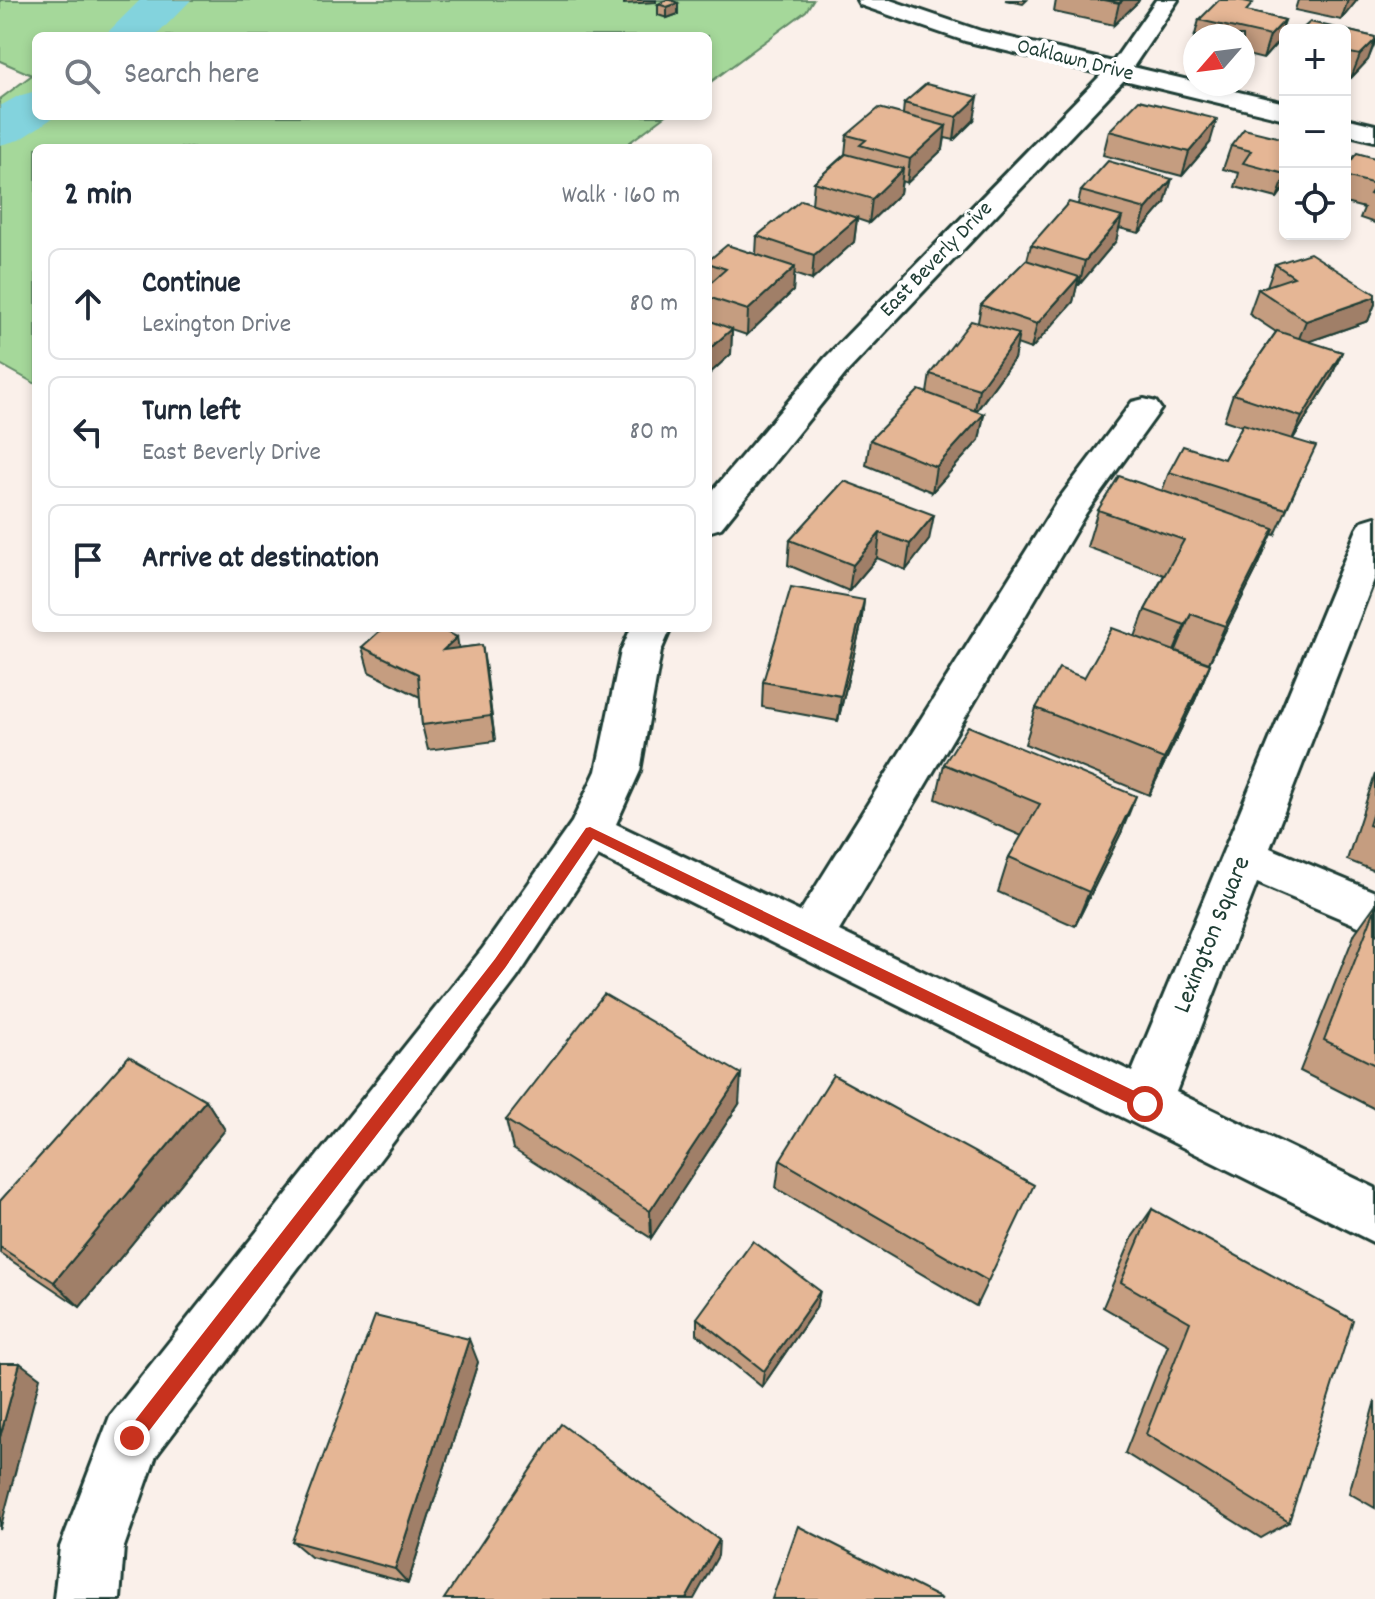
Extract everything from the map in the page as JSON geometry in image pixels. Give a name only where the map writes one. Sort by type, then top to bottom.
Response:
[{"type":"street","name":"Oaklawn Drive","points":[[868,0],[973,36],[1279,110]]},
{"type":"street","name":"East Beverly Drive","points":[[712,515],[836,365],[1118,72],[1167,0]]},
{"type":"street","points":[[1351,127],[1375,133]]},
{"type":"street","points":[[809,939],[1071,508],[1144,409]]},
{"type":"street","name":"Lexington Square","points":[[1145,1104],[1374,532]]},
{"type":"street","points":[[87,1599],[92,1547],[132,1438],[500,963],[590,832],[618,771],[641,651],[649,632]]},
{"type":"street","points":[[590,832],[1375,1216]]},
{"type":"street","points":[[1244,857],[1375,913]]},
{"type":"green space","points":[[0,0],[813,0],[806,11],[712,81],[712,32],[32,32],[32,75],[0,61]]},
{"type":"green space","points":[[32,75],[32,120],[660,120],[627,144],[32,144],[32,382],[0,364],[0,99]]},
{"type":"building","points":[[666,0],[678,3],[667,7],[658,4]]},
{"type":"building","points":[[1219,0],[1239,0],[1253,3],[1246,11],[1285,20],[1270,36],[1255,33],[1255,24],[1217,24],[1199,20]]},
{"type":"building","points":[[1351,31],[1375,37],[1360,55],[1351,53]]},
{"type":"building","points":[[926,84],[978,97],[957,117],[904,103]]},
{"type":"building","points":[[1139,100],[1217,119],[1189,152],[1109,131]]},
{"type":"building","points":[[879,108],[946,126],[910,159],[860,145],[866,140],[847,135]]},
{"type":"building","points":[[1244,129],[1279,138],[1279,172],[1243,163],[1251,151],[1231,146]]},
{"type":"building","points":[[1357,153],[1375,158],[1375,184],[1351,178],[1351,161]]},
{"type":"building","points":[[846,154],[903,169],[872,199],[814,182]]},
{"type":"building","points":[[1108,161],[1172,179],[1146,209],[1081,191]]},
{"type":"building","points":[[801,200],[857,218],[814,255],[757,236]]},
{"type":"building","points":[[1069,202],[1122,217],[1085,261],[1031,245]]},
{"type":"building","points":[[727,245],[795,267],[748,310],[712,298],[712,281],[726,269],[712,264],[712,258]]},
{"type":"building","points":[[1310,253],[1375,294],[1375,297],[1306,321],[1258,289],[1294,277],[1275,264]]},
{"type":"building","points":[[1026,260],[1079,277],[1037,324],[981,305]]},
{"type":"building","points":[[971,321],[1019,334],[979,389],[930,374]]},
{"type":"building","points":[[712,322],[732,329],[712,346]]},
{"type":"building","points":[[1277,331],[1342,352],[1302,417],[1233,394]]},
{"type":"building","points":[[919,390],[984,414],[936,467],[870,440]]},
{"type":"building","points":[[1243,424],[1316,446],[1286,509],[1169,472],[1183,446],[1224,459]]},
{"type":"building","points":[[1119,476],[1274,529],[1225,626],[1191,614],[1185,625],[1145,610],[1184,540],[1098,510]]},
{"type":"building","points":[[844,481],[934,515],[910,544],[880,533],[853,565],[790,540]]},
{"type":"building","points":[[791,587],[864,600],[841,696],[763,682]]},
{"type":"building","points":[[1112,628],[1210,664],[1164,759],[1036,708],[1059,668],[1084,678]]},
{"type":"building","points":[[379,632],[446,632],[457,637],[443,650],[482,645],[491,716],[422,725],[418,674],[362,647]]},
{"type":"building","points":[[968,726],[1136,796],[1089,892],[1009,857],[1040,804],[944,764]]},
{"type":"building","points":[[1375,806],[1375,827],[1369,825]]},
{"type":"building","points":[[1375,909],[1375,1065],[1324,1040]]},
{"type":"building","points":[[604,994],[741,1074],[650,1211],[506,1120]]},
{"type":"building","points":[[129,1056],[206,1100],[54,1282],[0,1247],[0,1201]]},
{"type":"building","points":[[833,1075],[1034,1185],[988,1281],[780,1160]]},
{"type":"building","points":[[1152,1209],[1353,1320],[1289,1522],[1146,1434],[1190,1322],[1121,1282]]},
{"type":"building","points":[[753,1241],[820,1291],[764,1371],[697,1318]]},
{"type":"building","points":[[375,1316],[469,1339],[395,1569],[292,1541]]},
{"type":"building","points":[[0,1363],[20,1363],[0,1437]]},
{"type":"building","points":[[561,1424],[719,1540],[686,1599],[444,1599]]},
{"type":"building","points":[[798,1526],[942,1599],[772,1599]]},
{"type":"waterway","points":[[132,32],[168,0]]},
{"type":"waterway","points":[[0,129],[32,109]]},
{"type":"route","points":[[132,1438],[500,963],[590,832],[1145,1104]]}]
